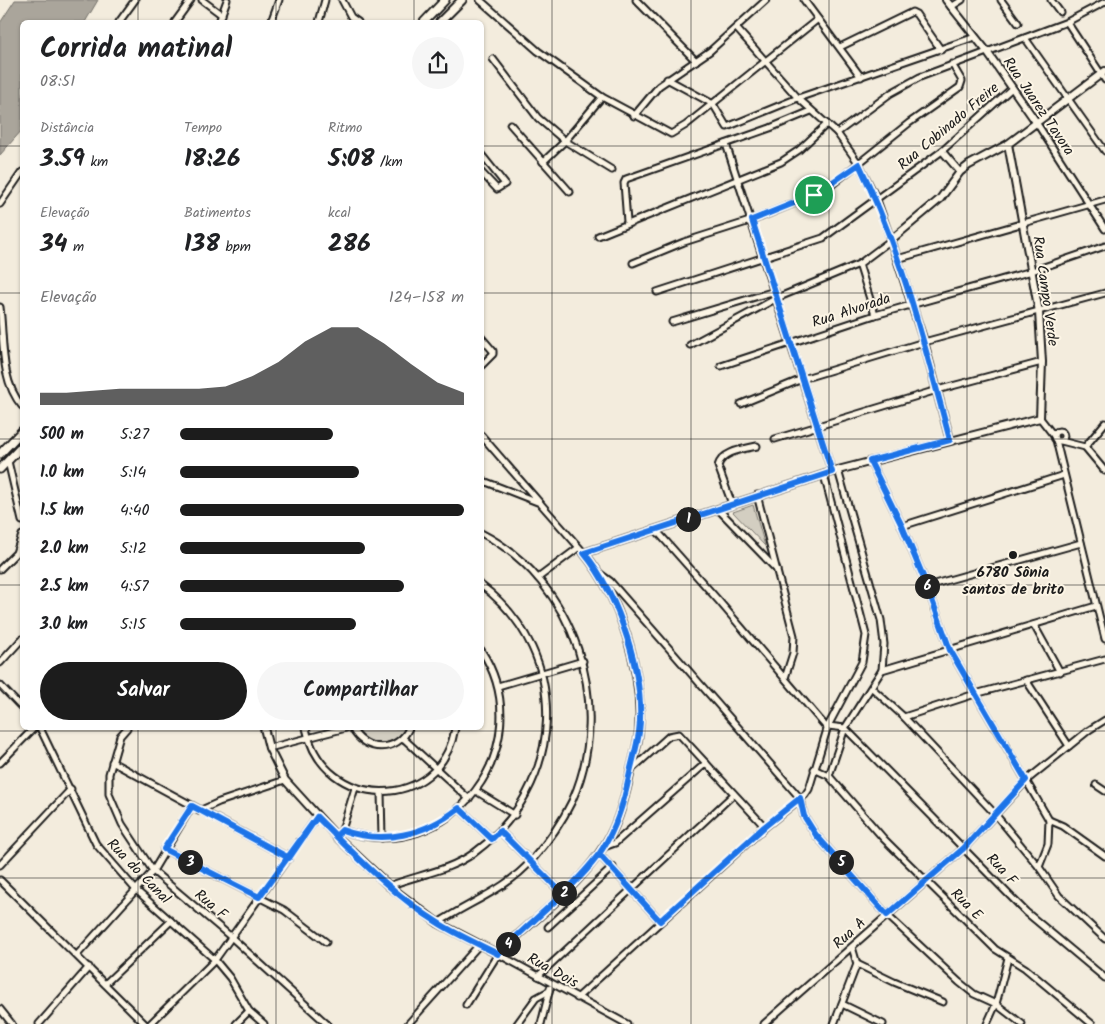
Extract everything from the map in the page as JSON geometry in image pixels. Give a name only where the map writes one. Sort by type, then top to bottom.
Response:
[{"type":"main road","points":[[426,20],[445,0]]},
{"type":"main road","points":[[442,20],[462,0]]},
{"type":"main road","points":[[0,454],[20,433]]},
{"type":"main road","points":[[0,469],[20,448]]},
{"type":"street","points":[[120,20],[135,0]]},
{"type":"street","points":[[176,20],[191,0]]},
{"type":"street","points":[[202,0],[222,15]]},
{"type":"street","points":[[220,20],[227,0]]},
{"type":"street","points":[[272,20],[279,0]]},
{"type":"street","points":[[320,20],[325,0]]},
{"type":"street","points":[[342,0],[351,17],[355,20]]},
{"type":"street","points":[[480,0],[538,52],[602,97],[634,116],[671,134],[679,131],[818,18]]},
{"type":"street","points":[[636,0],[696,61]]},
{"type":"street","points":[[634,116],[652,92],[667,79],[696,61],[737,29],[766,0]]},
{"type":"street","points":[[804,0],[861,76]]},
{"type":"street","name":"Rua Juarez Tavora","points":[[946,0],[986,51],[1036,122],[1105,229]]},
{"type":"street","points":[[951,7],[962,0]]},
{"type":"street","points":[[1001,0],[1018,22]]},
{"type":"street","points":[[1051,0],[1060,12]]},
{"type":"street","points":[[837,133],[904,84],[986,51],[1067,22],[1105,2]]},
{"type":"street","points":[[840,47],[912,12],[916,14],[941,50]]},
{"type":"street","points":[[690,345],[777,298],[859,264],[940,199],[960,172],[968,165],[1008,144],[1068,99],[1104,75],[1067,22]]},
{"type":"street","points":[[737,29],[798,98],[837,133],[859,164],[876,200],[891,240],[924,342],[950,440]]},
{"type":"street","points":[[667,79],[713,104],[727,127],[798,98],[976,38]]},
{"type":"street","points":[[1025,38],[1105,151]]},
{"type":"street","points":[[493,59],[534,113],[565,141],[612,170]]},
{"type":"street","points":[[634,262],[684,242],[752,220],[814,195],[859,164],[909,123],[962,84],[952,64]]},
{"type":"street","name":"Rua Cobinado Freire","points":[[657,292],[764,259],[823,238],[942,151],[1012,88]]},
{"type":"street","points":[[544,162],[565,141],[602,97]]},
{"type":"street","points":[[627,222],[625,182],[628,178],[726,144],[810,109]]},
{"type":"street","points":[[510,124],[570,192]]},
{"type":"street","points":[[598,236],[627,222],[740,180],[789,157],[827,124]]},
{"type":"street","points":[[726,144],[740,180],[802,379],[835,471],[881,620],[884,644],[882,670],[845,728],[829,776]]},
{"type":"street","name":"Rua Campo Verde","points":[[1008,144],[1039,312],[1042,362],[1041,419]]},
{"type":"street","points":[[942,151],[960,172]]},
{"type":"street","points":[[484,157],[506,183],[501,189],[496,188],[484,175]]},
{"type":"street","points":[[0,204],[20,175]]},
{"type":"street","points":[[897,259],[1105,200]]},
{"type":"street","name":"Rua Alvorada","points":[[721,366],[875,315],[1032,271],[1105,246]]},
{"type":"street","points":[[859,264],[875,315]]},
{"type":"street","points":[[672,322],[774,291]]},
{"type":"street","points":[[741,404],[802,379],[924,342],[1105,293]]},
{"type":"street","points":[[0,307],[10,388],[20,403]]},
{"type":"street","points":[[484,340],[493,351],[493,354],[484,363]]},
{"type":"street","points":[[775,439],[937,390],[1042,362]]},
{"type":"street","points":[[1041,419],[1057,439],[1085,448],[1105,470]]},
{"type":"street","points":[[584,553],[835,471],[950,440],[1041,419],[1062,432],[1076,444]]},
{"type":"street","points":[[1085,448],[1105,423]]},
{"type":"street","points":[[1062,432],[1056,432],[1064,475],[1105,639]]},
{"type":"street","points":[[1057,439],[1064,438],[1062,432]]},
{"type":"street","points":[[466,1005],[498,954],[563,894],[604,847],[619,818],[639,732],[636,672],[619,616],[598,572],[584,553],[484,438]]},
{"type":"street","points":[[732,504],[718,466],[731,453],[757,446]]},
{"type":"street","points":[[8,461],[20,512]]},
{"type":"street","points":[[870,461],[902,526],[927,586],[950,650],[1049,820],[1048,844],[1039,867]]},
{"type":"street","points":[[577,998],[764,827],[809,789],[827,727],[858,671],[864,655],[866,635],[862,612],[824,475]]},
{"type":"street","points":[[902,526],[1064,475]]},
{"type":"street","points":[[484,481],[540,503]]},
{"type":"street","points":[[757,495],[794,636],[793,653],[785,678]]},
{"type":"street","points":[[718,509],[777,570]]},
{"type":"street","points":[[656,530],[827,727],[845,728]]},
{"type":"street","points":[[438,923],[497,890],[517,876],[531,861],[562,820],[580,777],[585,753],[589,705],[582,661],[574,635],[550,593],[538,578],[519,558],[484,535]]},
{"type":"street","points":[[0,569],[16,553],[20,541]]},
{"type":"street","points":[[927,586],[1081,542]]},
{"type":"street","points":[[538,578],[578,548]]},
{"type":"street","points":[[598,572],[610,581],[800,798],[804,816],[816,835],[887,915],[959,982],[974,994],[996,1004],[1022,1024]]},
{"type":"street","points":[[389,886],[457,864],[492,839],[514,815],[534,782],[544,745],[546,707],[542,672],[525,635],[515,619],[502,604],[484,589]]},
{"type":"street","points":[[882,670],[1096,606]]},
{"type":"street","points":[[1034,624],[1060,672]]},
{"type":"street","points":[[0,663],[20,641]]},
{"type":"street","points":[[342,830],[354,834],[382,838],[424,830],[459,808],[476,791],[492,764],[500,738],[502,710],[498,686],[484,655]]},
{"type":"street","points":[[904,717],[975,694],[1105,659]]},
{"type":"street","points":[[498,686],[582,661]]},
{"type":"street","points":[[1026,680],[1069,746]]},
{"type":"street","points":[[0,686],[20,706]]},
{"type":"street","points":[[872,688],[904,717],[995,814],[1039,867],[1059,896],[1105,939]]},
{"type":"street","name":"Rua A","points":[[764,1024],[964,848],[1026,780],[1105,720]]},
{"type":"street","name":"Rua F","points":[[845,728],[1026,912],[1105,978]]},
{"type":"street","points":[[0,763],[32,730]]},
{"type":"street","name":"Rua do Canal","points":[[41,730],[96,844],[136,890],[215,960],[241,995],[249,1011],[264,1024]]},
{"type":"street","name":"Rua F","points":[[125,730],[120,736],[112,762],[108,783],[110,794],[122,824],[153,871],[231,937],[327,1024]]},
{"type":"street","name":"Rua Dois","points":[[264,730],[269,748],[285,780],[317,817],[389,886],[438,923],[552,982],[615,1021],[627,1024]]},
{"type":"street","points":[[307,730],[316,754],[326,768],[340,780],[356,788],[381,792],[407,787],[423,779],[436,768],[450,746],[454,730]]},
{"type":"street","points":[[269,748],[339,730]]},
{"type":"street","points":[[354,730],[361,740],[374,746],[392,745],[403,738],[408,730]]},
{"type":"street","points":[[630,771],[674,734],[683,736],[764,827]]},
{"type":"street","points":[[403,738],[469,799]]},
{"type":"street","points":[[112,762],[199,811],[289,858]]},
{"type":"street","points":[[604,847],[615,843],[706,763]]},
{"type":"street","name":"Rua E","points":[[814,770],[829,776],[884,840],[995,949],[1025,968],[1092,1024]]},
{"type":"street","points":[[199,811],[219,802],[285,780]]},
{"type":"street","points":[[1096,784],[1105,791]]},
{"type":"street","points":[[336,836],[342,830],[356,788]]},
{"type":"street","points":[[0,865],[71,789]]},
{"type":"street","points":[[476,791],[514,815]]},
{"type":"street","points":[[381,792],[382,838]]},
{"type":"street","points":[[538,976],[630,888],[734,794]]},
{"type":"street","points":[[77,955],[153,871],[164,849],[192,806]]},
{"type":"street","points":[[459,808],[492,839]]},
{"type":"street","points":[[150,1024],[215,960],[317,817]]},
{"type":"street","points":[[1049,820],[1063,826],[1105,856]]},
{"type":"street","points":[[500,831],[563,894]]},
{"type":"street","points":[[164,849],[284,910],[326,942]]},
{"type":"street","points":[[599,854],[613,867],[660,921]]},
{"type":"street","points":[[548,927],[613,867]]},
{"type":"street","points":[[0,880],[145,1024]]},
{"type":"street","points":[[105,984],[171,921]]},
{"type":"street","points":[[408,1024],[479,945]]},
{"type":"street","points":[[834,1024],[857,964],[852,947]]},
{"type":"street","points":[[988,1024],[996,1004],[1008,958]]},
{"type":"street","points":[[857,964],[894,982],[943,1002]]},
{"type":"street","points":[[39,1024],[89,967]]},
{"type":"street","points":[[541,1024],[552,982]]},
{"type":"street","points":[[518,1024],[536,998],[549,991]]},
{"type":"street","points":[[842,1004],[883,1024]]},
{"type":"street","points":[[0,1009],[12,1024]]},
{"type":"street","points":[[236,1024],[249,1011]]},
{"type":"shaded area","points":[[15,0],[98,0],[86,20],[20,20],[20,132],[0,155],[0,23]]},
{"type":"shaded area","points":[[753,505],[765,546],[733,512]]},
{"type":"shaded area","points":[[358,730],[404,730],[394,739],[381,743],[374,742],[362,735]]},
{"type":"place","name":"6780 Sônia santos de brito","points":[[1013,555]]},
{"type":"route","points":[[814,195],[752,220],[832,472],[584,553],[598,572],[619,616],[636,672],[639,702],[639,732],[619,818],[604,847],[588,869],[563,894],[500,831],[492,839],[459,808],[448,817],[424,830],[382,838],[368,837],[342,830],[336,836],[317,817],[289,858],[259,897],[164,849],[192,806],[289,858],[317,817],[336,836],[389,886],[412,904],[438,923],[498,954],[563,894],[588,869],[599,854],[613,867],[660,921],[764,827],[800,798],[804,816],[816,835],[850,871],[887,915],[964,848],[1026,780],[950,650],[927,586],[902,526],[870,461],[950,440],[924,342],[891,240],[876,200],[859,164],[830,187],[814,195]]}]
